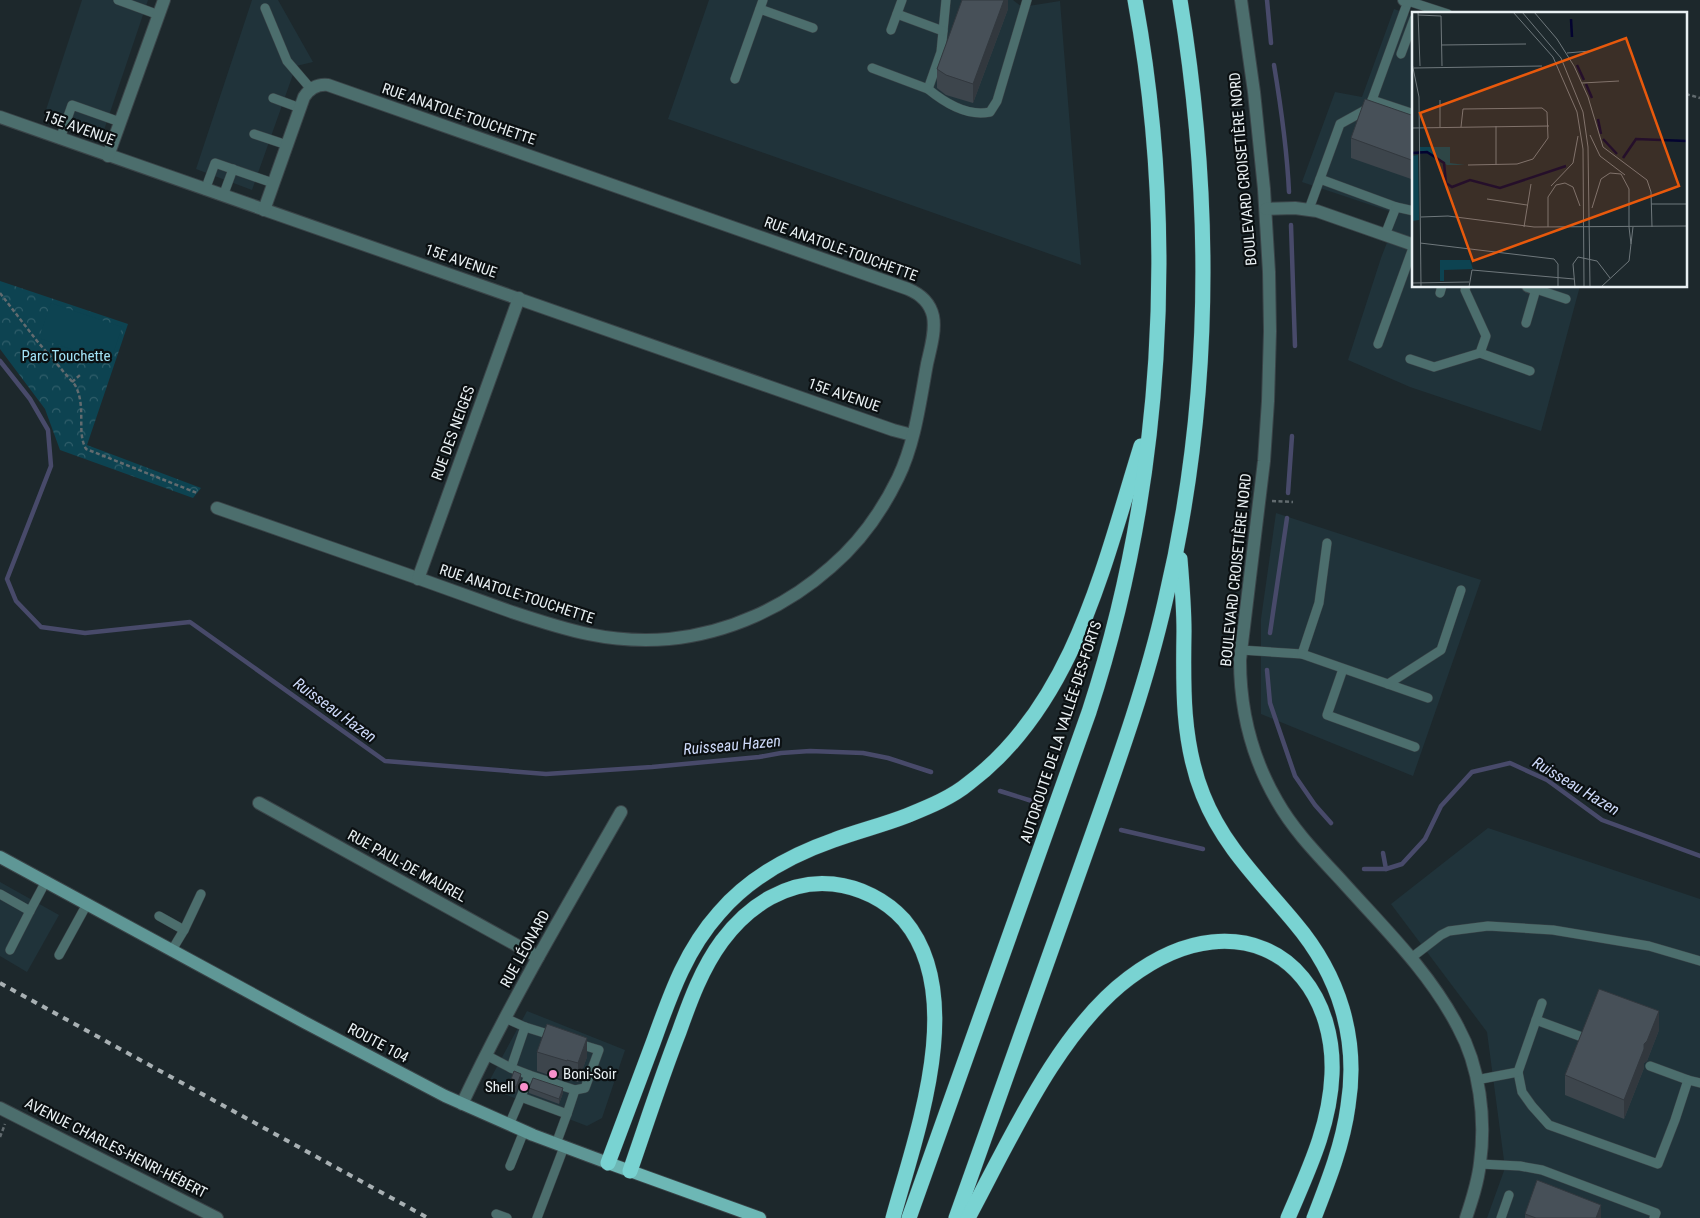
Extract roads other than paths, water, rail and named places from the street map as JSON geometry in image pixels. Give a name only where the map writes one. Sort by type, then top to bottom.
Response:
[{"type":"highway","name":"AUTOROUTE DE LA VALLÉE-DES-FORTS","points":[[909,1218],[1071,764],[1099,680],[1122,597],[1136,528],[1151,411],[1157,308],[1156,189],[1148,85],[1135,0]]},
{"type":"highway","points":[[956,1218],[1142,690],[1165,604],[1179,532],[1189,477],[1197,401],[1201,357],[1204,269],[1202,188],[1196,115],[1189,51],[1180,0]]},
{"type":"highway","points":[[608,1163],[677,977],[699,938],[724,907],[751,882],[791,858],[833,840],[905,817],[954,794],[969,784],[997,759],[1028,721],[1053,685],[1083,623],[1151,411]]},
{"type":"highway","points":[[1179,532],[1184,631],[1182,669],[1184,710],[1190,750],[1202,793],[1215,822],[1232,848],[1254,877],[1313,946],[1335,987],[1345,1015],[1350,1058],[1349,1105],[1339,1147],[1314,1218]]},
{"type":"highway","points":[[630,1171],[691,1000],[705,969],[722,941],[747,913],[773,896],[805,885],[838,885],[856,889],[875,897],[902,918],[920,944],[928,964],[933,985],[934,1036],[928,1084],[918,1128],[893,1217]]},
{"type":"highway","points":[[968,1218],[1045,1079],[1067,1043],[1095,1009],[1119,986],[1160,958],[1192,946],[1223,942],[1261,948],[1288,964],[1315,995],[1327,1025],[1331,1046],[1332,1072],[1329,1107],[1319,1142],[1288,1218]]},
{"type":"main road","name":"ROUTE 104","points":[[1,862],[46,881],[398,1072],[462,1104],[524,1132],[760,1218]]},
{"type":"street","points":[[108,156],[164,0]]},
{"type":"street","name":"BOULEVARD CROISETIÈRE NORD","points":[[1241,0],[1254,92],[1266,209],[1270,304],[1266,441],[1241,650],[1241,689],[1248,731],[1256,758],[1277,801],[1304,840],[1411,958],[1436,990],[1458,1027],[1469,1053],[1476,1080],[1481,1122],[1480,1164],[1466,1218]]},
{"type":"street","name":"RUE ANATOLE-TOUCHETTE","points":[[217,508],[541,622],[588,635],[611,639],[652,640],[692,636],[713,631],[775,607],[808,586],[837,562],[871,523],[886,500],[902,468],[912,435],[934,327],[933,316],[929,306],[922,297],[913,291],[333,86],[324,85],[311,89]]},
{"type":"street","points":[[264,210],[304,97],[311,89]]},
{"type":"street","name":"15E AVENUE","points":[[0,117],[893,430],[912,435]]},
{"type":"street","points":[[1266,209],[1309,209],[1412,244]]},
{"type":"street","name":"RUE DES NEIGES","points":[[418,579],[518,298]]},
{"type":"street","name":"RUE PAUL-DE MAUREL","points":[[259,803],[538,957]]},
{"type":"street","name":"RUE LÉONARD","points":[[462,1104],[538,957],[621,812]]},
{"type":"street","name":"AVENUE CHARLES-HENRI-HÉBERT","points":[[0,1108],[217,1218]]},
{"type":"lane","points":[[118,0],[159,15]]},
{"type":"lane","points":[[891,30],[902,0]]},
{"type":"lane","points":[[928,89],[941,52],[946,0]]},
{"type":"lane","points":[[872,68],[928,89],[946,102],[966,111],[981,114],[990,112],[997,101],[1027,0]]},
{"type":"lane","points":[[735,79],[762,4],[813,28]]},
{"type":"lane","points":[[1309,209],[1340,124],[1369,108],[1412,5],[1440,12]]},
{"type":"lane","points":[[265,8],[287,61],[311,89]]},
{"type":"lane","points":[[897,14],[942,31]]},
{"type":"lane","points":[[1401,54],[1412,24]]},
{"type":"lane","points":[[273,98],[300,108]]},
{"type":"lane","points":[[1372,100],[1412,113]]},
{"type":"lane","points":[[60,139],[72,105],[120,122]]},
{"type":"lane","points":[[254,134],[286,145]]},
{"type":"lane","points":[[205,190],[215,163],[273,183]]},
{"type":"lane","points":[[223,196],[233,169]]},
{"type":"lane","points":[[1320,179],[1396,207],[1412,211]]},
{"type":"lane","points":[[1385,235],[1396,207]]},
{"type":"lane","points":[[1378,344],[1412,250]]},
{"type":"lane","points":[[1466,288],[1486,336],[1480,353]]},
{"type":"lane","points":[[1526,323],[1535,288]]},
{"type":"lane","points":[[1538,288],[1566,299]]},
{"type":"lane","points":[[1410,358],[1434,367],[1480,353],[1530,371]]},
{"type":"lane","points":[[1302,654],[1319,603],[1327,543]]},
{"type":"lane","points":[[1388,684],[1441,650],[1461,590]]},
{"type":"lane","points":[[1241,650],[1302,654],[1428,698]]},
{"type":"lane","points":[[1343,669],[1327,715],[1415,747]]},
{"type":"lane","points":[[10,950],[46,881]]},
{"type":"lane","points":[[0,894],[30,911]]},
{"type":"lane","points":[[172,950],[202,894]]},
{"type":"lane","points":[[59,955],[87,904]]},
{"type":"lane","points":[[159,916],[184,930]]},
{"type":"lane","points":[[1411,958],[1449,931],[1488,926],[1521,927],[1563,932],[1648,946],[1700,961]]},
{"type":"lane","points":[[1542,1003],[1518,1072],[1522,1092],[1549,1125],[1658,1164],[1688,1080]]},
{"type":"lane","points":[[486,1055],[528,1075],[575,1090],[585,1088],[599,1050],[525,1027],[505,1018]]},
{"type":"lane","points":[[1536,1020],[1582,1037]]},
{"type":"lane","points":[[511,1068],[525,1027]]},
{"type":"lane","points":[[1650,1066],[1700,1084]]},
{"type":"lane","points":[[1476,1080],[1518,1072]]},
{"type":"lane","points":[[509,1125],[528,1075]]},
{"type":"lane","points":[[537,1218],[575,1090]]},
{"type":"lane","points":[[521,1097],[567,1114]]},
{"type":"lane","points":[[510,1166],[524,1132]]},
{"type":"lane","points":[[1480,1164],[1520,1166],[1542,1170],[1656,1213],[1654,1218]]},
{"type":"lane","points":[[1501,1218],[1509,1195]]},
{"type":"lane","points":[[496,1214],[507,1218]]},
{"type":"waterway","points":[[1267,0],[1271,43]]},
{"type":"waterway","points":[[1274,65],[1287,160],[1289,192]]},
{"type":"waterway","points":[[1291,225],[1295,346]]},
{"type":"waterway","name":"Ruisseau Hazen","points":[[0,361],[30,399],[48,430],[51,466],[7,579],[16,601],[41,627],[85,633],[190,622],[385,761],[546,774],[652,767],[810,751],[863,753],[888,758],[931,772]]},
{"type":"waterway","points":[[1288,493],[1292,436]]},
{"type":"waterway","points":[[1270,633],[1287,518]]},
{"type":"waterway","points":[[1267,670],[1270,703],[1295,776],[1315,805],[1331,823]]},
{"type":"waterway","name":"Ruisseau Hazen","points":[[1364,869],[1386,869],[1402,864],[1425,839],[1441,806],[1472,772],[1510,763],[1547,780],[1602,820],[1700,856]]},
{"type":"waterway","name":"Ruisseau Hazen","points":[[1000,791],[1032,801]]},
{"type":"waterway","name":"Ruisseau Hazen","points":[[1121,830],[1203,849]]},
{"type":"waterway","points":[[1383,853],[1386,869]]},
{"type":"railway","points":[[0,983],[428,1218]]},
{"type":"place","name":"Boni-Soir","points":[[553,1074]]},
{"type":"place","name":"Shell","points":[[524,1087]]},
{"type":"park label","name":"Parc Touchette","points":[[66,356]]}]
